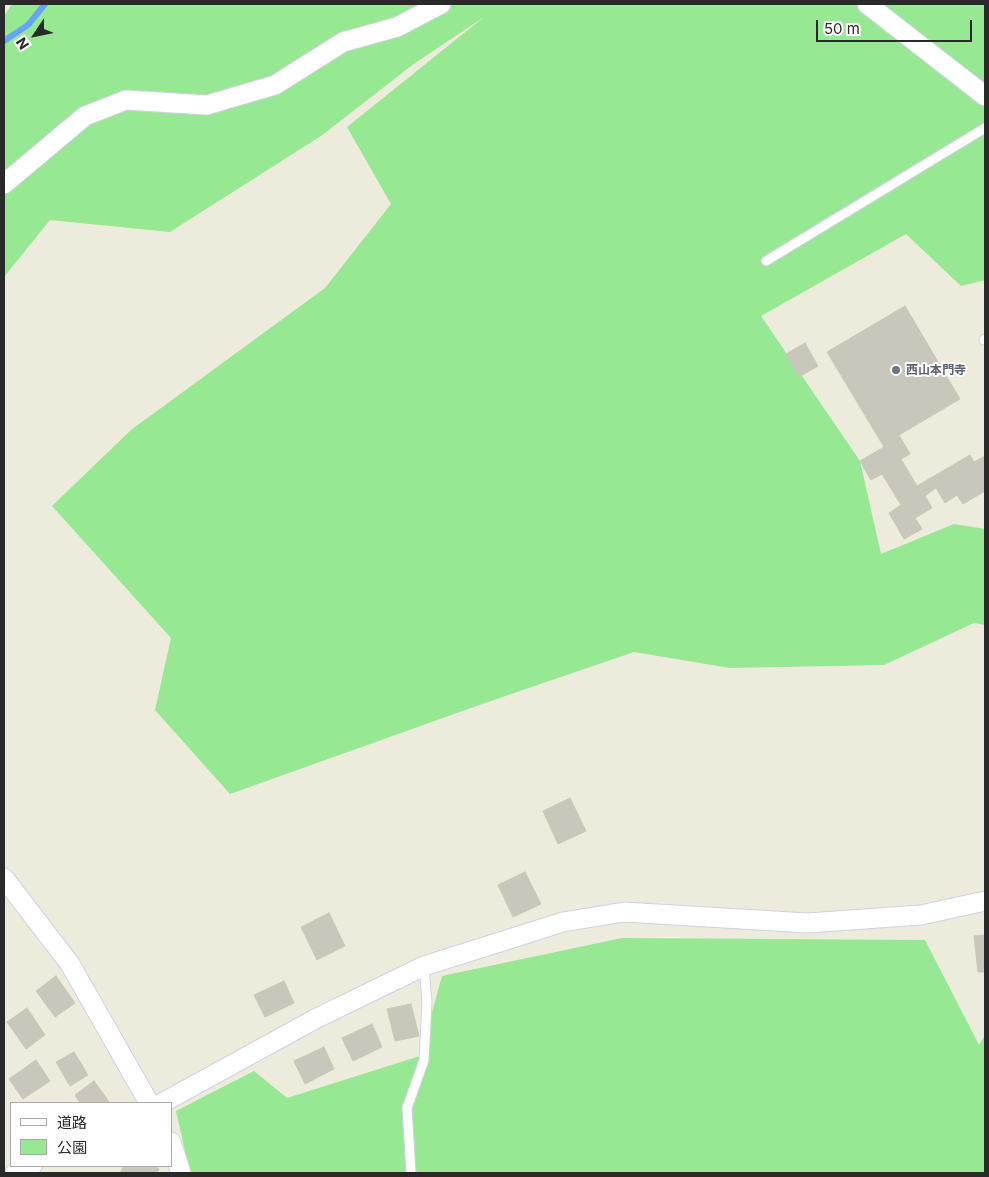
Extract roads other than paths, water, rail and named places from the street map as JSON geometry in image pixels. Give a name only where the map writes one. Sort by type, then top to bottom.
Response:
[{"type":"street","points":[[4,184],[85,116],[126,100],[207,105],[275,85],[343,42],[397,27],[441,4]]},
{"type":"street","points":[[867,4],[985,96]]},
{"type":"street","points":[[4,878],[70,964],[148,1102]]},
{"type":"street","points":[[164,1102],[317,1018],[424,966],[563,922],[624,912],[808,922],[921,915],[985,901]]},
{"type":"street","points":[[172,1145],[182,1173]]},
{"type":"street","points":[[15,1173],[30,1167]]},
{"type":"lane","points":[[766,261],[985,128]]},
{"type":"lane","points":[[411,1173],[407,1108],[424,1060],[427,1002],[424,966]]},
{"type":"waterway","points":[[4,41],[28,25],[45,4]]},
{"type":"place","name":"西山本門寺","points":[[896,370]]}]
